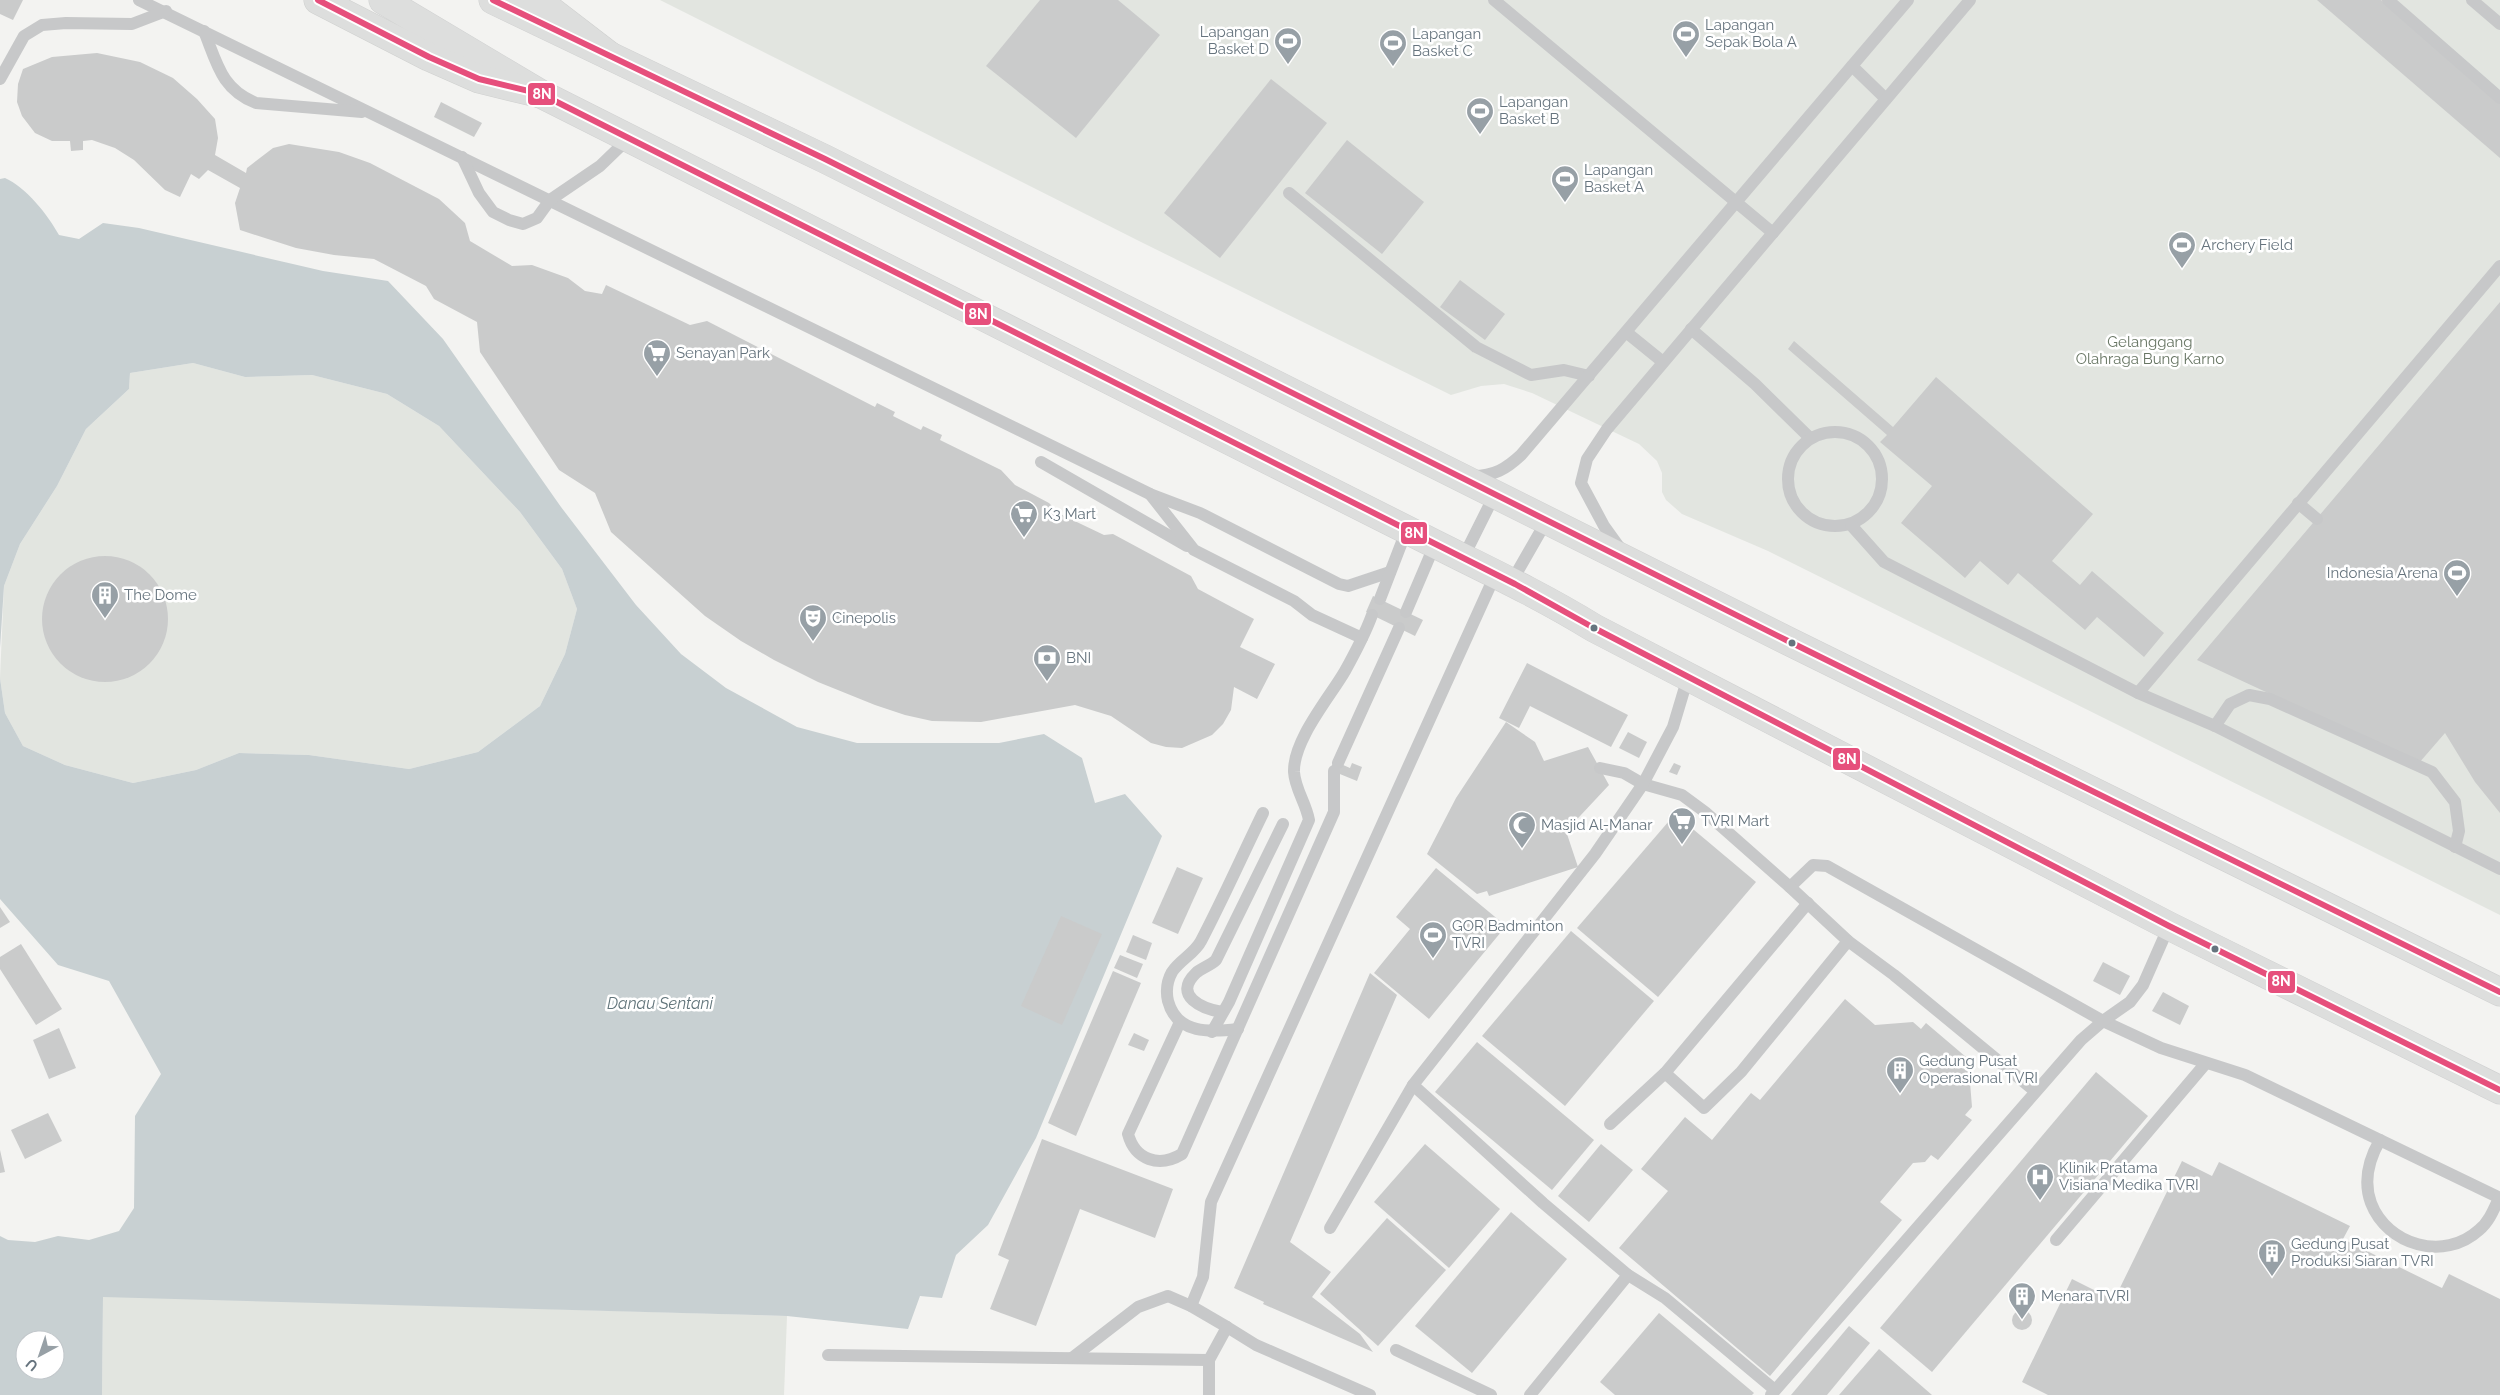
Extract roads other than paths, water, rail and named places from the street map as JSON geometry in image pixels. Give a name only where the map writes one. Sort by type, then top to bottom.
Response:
[{"type":"main road","points":[[318,0],[430,57],[479,79],[542,94]]},
{"type":"main road","points":[[383,0],[542,94],[1407,530],[1504,577],[1553,603],[1594,628],[2169,926],[2500,1090]]},
{"type":"main road","points":[[493,0],[825,159],[1457,476],[2500,992]]},
{"type":"main road","points":[[537,0],[610,56]]},
{"type":"lane","points":[[139,0],[1150,494],[1200,513],[1339,584],[1348,586],[1390,572]]},
{"type":"lane","points":[[1494,0],[1773,233]]},
{"type":"lane","points":[[1457,476],[1487,476],[1506,469],[1590,376],[1908,0]]},
{"type":"lane","points":[[1630,562],[1604,526],[1582,483],[1587,458],[1607,429],[1663,362],[1970,0]]},
{"type":"lane","points":[[2388,0],[2500,98]]},
{"type":"lane","points":[[2472,0],[2500,24]]},
{"type":"lane","points":[[0,79],[24,36],[42,25],[66,23],[132,24],[166,12]]},
{"type":"lane","points":[[204,31],[223,79],[240,97],[256,103],[372,114]]},
{"type":"lane","points":[[1852,66],[1886,99]]},
{"type":"lane","points":[[462,157],[479,193],[493,212],[523,224],[537,218],[550,200],[600,166],[629,138]]},
{"type":"lane","points":[[1289,193],[1476,347],[1531,375],[1564,370],[1590,376]]},
{"type":"lane","points":[[2138,692],[2500,266]]},
{"type":"lane","points":[[1691,329],[1755,384],[1810,438]]},
{"type":"lane","points":[[1626,332],[1663,362]]},
{"type":"lane","points":[[1831,432],[1854,435],[1872,449],[1881,469],[1881,492],[1870,512],[1851,525],[1828,527],[1806,518],[1791,500],[1787,477],[1793,455],[1810,438],[1831,432]]},
{"type":"lane","points":[[1042,462],[1194,550],[1294,601],[1312,615],[1362,638]]},
{"type":"lane","points":[[1150,494],[1194,550]]},
{"type":"lane","points":[[1463,558],[1495,494]]},
{"type":"lane","points":[[2298,503],[2317,519]]},
{"type":"lane","points":[[1191,1306],[1204,1277],[1211,1202],[1504,577],[1546,520]]},
{"type":"lane","points":[[1851,525],[1884,562],[2138,692],[2215,726],[2500,869]]},
{"type":"lane","points":[[1380,599],[1407,530]]},
{"type":"lane","points":[[1406,612],[1435,544]]},
{"type":"lane","points":[[1212,1032],[1309,820],[1294,772],[1296,760],[1321,705],[1345,671],[1371,617]]},
{"type":"lane","points":[[1180,1022],[1128,1134],[1131,1145],[1137,1153],[1159,1162],[1173,1159],[1182,1154],[1238,1030],[1334,812],[1336,767],[1398,631]]},
{"type":"lane","points":[[1330,1228],[1413,1085],[1595,854],[1643,784],[1673,727],[1688,677]]},
{"type":"lane","points":[[2215,726],[2230,704],[2249,694],[2270,699],[2432,772],[2455,802],[2459,831],[2455,847]]},
{"type":"lane","points":[[1600,768],[1624,773],[1643,784],[1682,795],[1705,812],[1848,941],[1894,975],[2035,1091]]},
{"type":"lane","points":[[1238,1030],[1212,1032],[1194,1030],[1180,1022],[1170,1006],[1166,992],[1172,973],[1199,944],[1263,813]]},
{"type":"lane","points":[[1222,1012],[1204,1009],[1196,1004],[1190,996],[1188,987],[1192,977],[1198,971],[1216,960],[1283,824]]},
{"type":"lane","points":[[1790,887],[1812,865],[1827,866],[2103,1021],[2161,1048],[2245,1075],[2380,1140],[2500,1198],[2490,1218],[2466,1240],[2450,1246],[2416,1245],[2388,1229],[2370,1202],[2368,1170],[2372,1155],[2380,1140]]},
{"type":"lane","points":[[1610,1124],[1665,1073],[1808,903]]},
{"type":"lane","points":[[1413,1085],[1543,1204],[1628,1275],[1665,1298],[1773,1393],[2081,1040],[2103,1021],[2130,1002],[2143,985],[2169,926]]},
{"type":"lane","points":[[1665,1073],[1704,1108],[1741,1072],[1848,941]]},
{"type":"lane","points":[[2056,1240],[2206,1063]]},
{"type":"lane","points":[[1530,1395],[1628,1275]]},
{"type":"lane","points":[[1072,1358],[1138,1307],[1168,1296],[1191,1306],[1256,1345],[1370,1395]]},
{"type":"lane","points":[[1208,1395],[1209,1360],[1227,1327]]},
{"type":"lane","points":[[1396,1350],[1491,1395]]},
{"type":"lane","points":[[828,1356],[1209,1360]]},
{"type":"water","name":"Danau Sentani","points":[[5,178],[13,182],[28,195],[43,211],[59,235],[79,239],[103,223],[139,228],[323,271],[388,281],[443,339],[561,507],[636,605],[681,654],[726,688],[797,727],[857,743],[999,743],[1044,734],[1082,758],[1095,803],[1125,794],[1162,836],[1036,1138],[988,1225],[956,1255],[942,1298],[920,1296],[908,1329],[787,1316],[103,1297],[102,1395],[0,1395],[0,1236],[8,1240],[35,1242],[58,1236],[89,1240],[119,1231],[134,1208],[135,1116],[161,1074],[109,981],[58,965],[0,899],[0,678],[5,713],[23,746],[65,765],[133,783],[196,770],[239,753],[309,755],[409,769],[478,752],[540,706],[565,654],[577,609],[562,569],[520,512],[439,426],[387,394],[312,375],[245,377],[193,363],[130,373],[129,389],[86,429],[57,486],[20,544],[4,586],[0,648],[0,179]]},
{"type":"place","name":"Lapangan Sepak Bola A","points":[[1686,58]]},
{"type":"place","name":"Lapangan Basket D","points":[[1288,65]]},
{"type":"place","name":"Lapangan Basket C","points":[[1393,67]]},
{"type":"place","name":"Lapangan Basket B","points":[[1480,135]]},
{"type":"place","name":"Lapangan Basket A","points":[[1565,203]]},
{"type":"place","name":"Archery Field","points":[[2182,269]]},
{"type":"place","name":"Senayan Park","points":[[657,377]]},
{"type":"place","name":"K3 Mart","points":[[1024,538]]},
{"type":"place","name":"Indonesia Arena","points":[[2457,597]]},
{"type":"place","name":"The Dome","points":[[105,619]]},
{"type":"place","name":"Cinepolis","points":[[813,642]]},
{"type":"place","name":"BNI","points":[[1047,682]]},
{"type":"place","name":"TVRI Mart","points":[[1682,845]]},
{"type":"place","name":"Masjid Al-Manar","points":[[1522,849]]},
{"type":"place","name":"GOR Badminton TVRI","points":[[1433,959]]},
{"type":"place","name":"Gedung Pusat Operasional TVRI","points":[[1900,1094]]},
{"type":"place","name":"Klinik Pratama Visiana Medika TVRI","points":[[2040,1201]]},
{"type":"place","name":"Gedung Pusat Produksi Siaran TVRI","points":[[2272,1277]]},
{"type":"place","name":"Menara TVRI","points":[[2022,1320]]},
{"type":"park label","name":"Gelanggang Olahraga Bung Karno","points":[[2150,350]]}]
